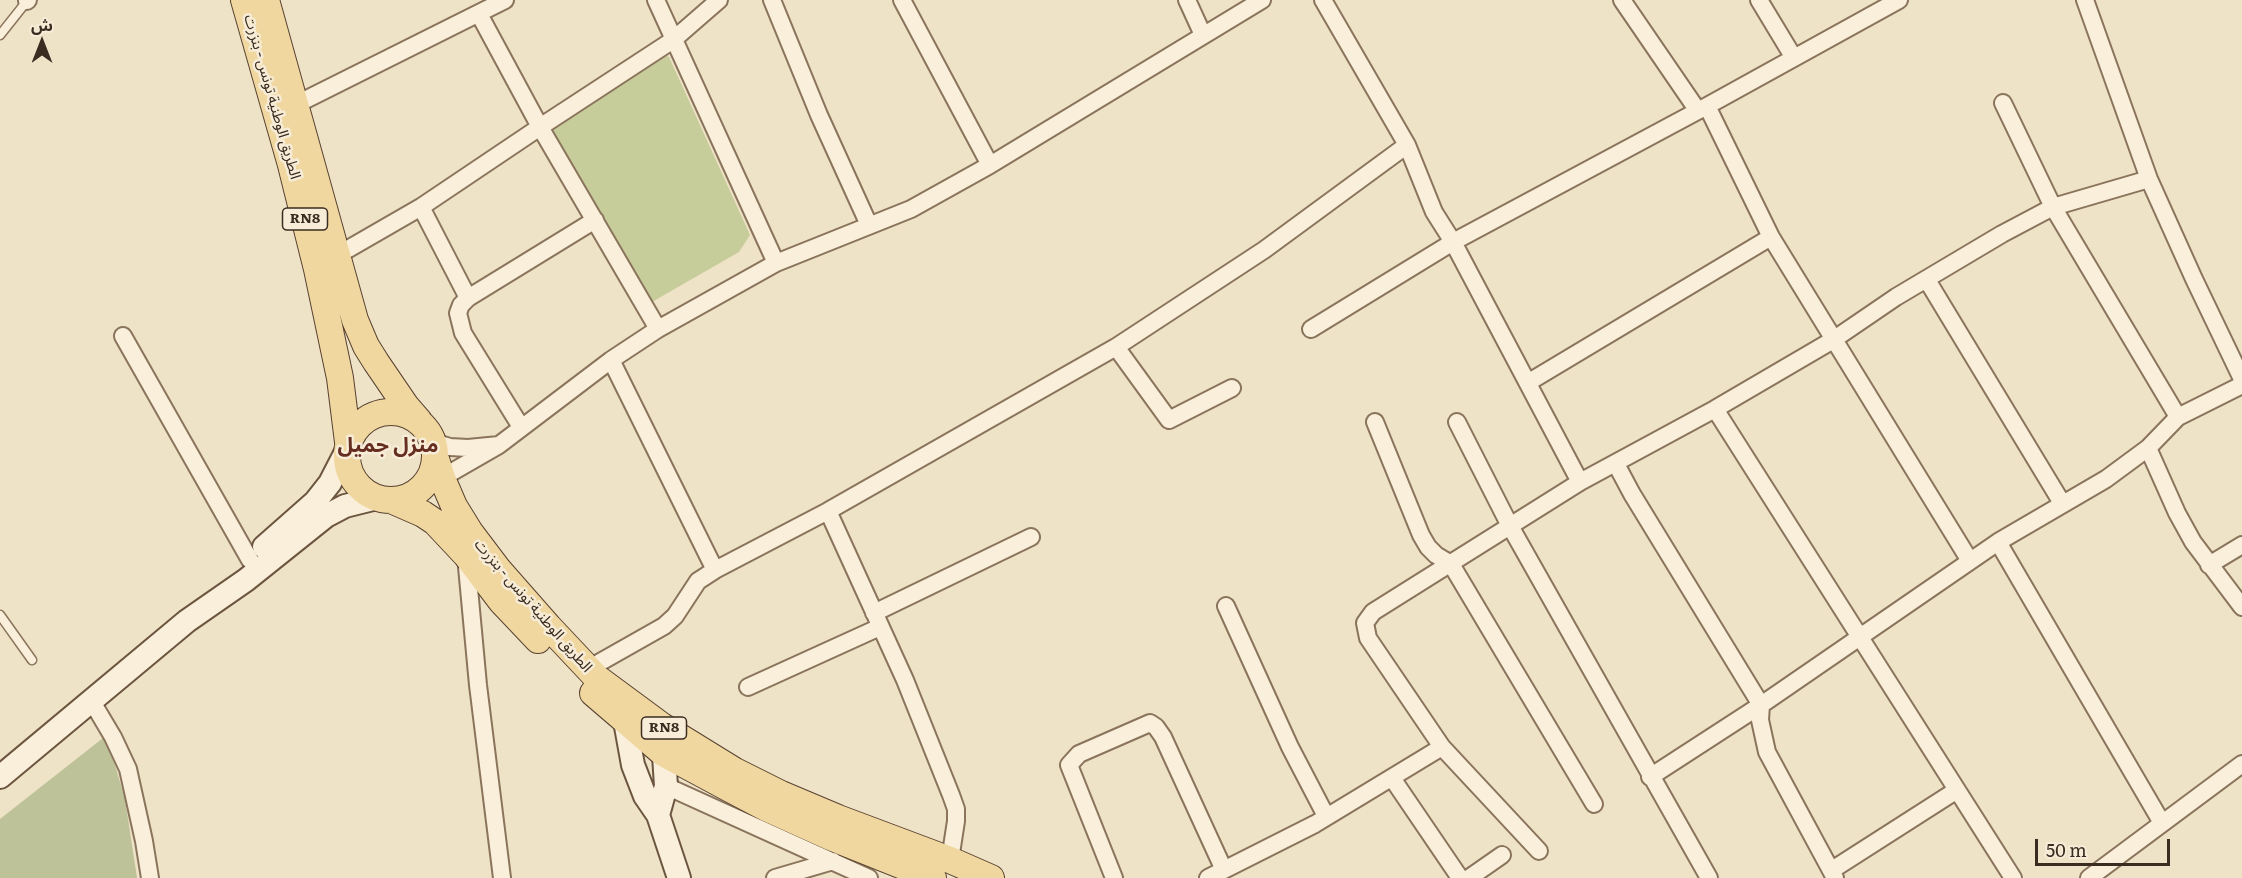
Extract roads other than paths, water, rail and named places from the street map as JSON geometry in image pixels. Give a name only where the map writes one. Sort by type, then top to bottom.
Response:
[{"type":"main road","name":"الطريق الوطنية تونس - بنزرت","points":[[244,0],[291,165],[317,269],[340,378],[348,446]]},
{"type":"main road","name":"الطريق الوطنية تونس - بنزرت","points":[[266,0],[355,320],[366,346],[432,449],[454,506],[470,532],[498,568],[588,669],[662,726],[735,771],[942,869]]},
{"type":"main road","points":[[348,446],[355,429],[365,419],[378,413],[393,412],[406,414],[432,449],[433,469],[428,481],[406,498],[384,499]]},
{"type":"main road","name":"RN8","points":[[348,446],[347,466],[353,480],[364,491],[384,499]]},
{"type":"main road","name":"الطريق الوطنية تونس - بنزرت","points":[[384,499],[423,514],[435,522],[466,555],[501,601],[568,672],[663,753],[768,809],[830,837],[942,869],[991,878]]},
{"type":"street","points":[[295,105],[505,0]]},
{"type":"street","points":[[656,0],[776,263]]},
{"type":"street","points":[[336,256],[421,207],[673,40],[719,0]]},
{"type":"street","points":[[772,0],[819,115],[869,225]]},
{"type":"street","points":[[902,0],[990,165]]},
{"type":"street","points":[[1187,0],[1203,36]]},
{"type":"street","points":[[432,449],[499,446],[611,360],[658,329],[776,263],[911,209],[990,165],[1262,0]]},
{"type":"street","points":[[1323,0],[1407,145],[1434,212],[1453,242],[1529,382],[1580,482]]},
{"type":"street","points":[[1622,0],[1702,108],[1771,237],[1970,561]]},
{"type":"street","points":[[1759,0],[1794,58]]},
{"type":"street","points":[[1311,329],[1453,242],[1899,0]]},
{"type":"street","points":[[2085,0],[2149,179],[2242,380]]},
{"type":"street","points":[[478,14],[540,127],[658,329]]},
{"type":"street","points":[[2003,103],[2053,207],[2178,417]]},
{"type":"street","points":[[588,669],[664,626],[675,616],[698,581],[715,570],[828,511],[1116,347],[1264,250],[1407,145]]},
{"type":"street","points":[[1539,851],[1442,747],[1368,638],[1365,623],[1373,612],[1580,482],[1715,409],[1833,340],[1871,313],[2053,207],[2149,179]]},
{"type":"street","points":[[421,207],[468,298]]},
{"type":"street","points":[[521,428],[460,326],[458,313],[461,305],[468,298],[595,220]]},
{"type":"street","points":[[1529,382],[1771,237]]},
{"type":"street","points":[[1928,280],[2062,503]]},
{"type":"street","points":[[123,336],[250,560]]},
{"type":"street","points":[[1116,347],[1169,420],[1232,388]]},
{"type":"street","points":[[611,360],[715,570]]},
{"type":"street","points":[[1650,777],[1862,637],[1998,542],[2106,478],[2148,448],[2178,417],[2242,386]]},
{"type":"street","points":[[1715,409],[2013,878]]},
{"type":"street","points":[[1375,422],[1421,535],[1436,555],[1451,564],[1594,804]]},
{"type":"street","points":[[1457,422],[1510,526],[1708,878]]},
{"type":"street","points":[[188,621],[250,560],[315,502],[330,483],[348,446]]},
{"type":"street","points":[[432,449],[499,446]]},
{"type":"street","points":[[2148,448],[2177,513],[2193,542],[2242,607]]},
{"type":"street","points":[[1616,464],[1761,705],[1760,720],[1767,752],[1834,874],[1956,790]]},
{"type":"street","points":[[0,777],[188,621],[246,580],[326,516],[345,506],[384,499]]},
{"type":"street","points":[[828,511],[905,680],[956,809],[942,869]]},
{"type":"street","points":[[748,687],[1031,537]]},
{"type":"street","points":[[1998,542],[2162,823]]},
{"type":"street","points":[[2209,565],[2242,545]]},
{"type":"street","points":[[466,555],[478,685],[502,878]]},
{"type":"street","points":[[1226,606],[1290,747],[1326,816]]},
{"type":"street","points":[[621,696],[633,765],[645,796],[658,815],[679,878]]},
{"type":"street","points":[[91,700],[113,737],[128,769],[150,878]]},
{"type":"street","points":[[1113,878],[1069,765],[1079,754],[1150,723],[1163,737],[1224,870]]},
{"type":"street","points":[[658,815],[666,786],[662,726]]},
{"type":"street","points":[[1208,878],[1326,816],[1442,747]]},
{"type":"street","points":[[2094,876],[2242,764]]},
{"type":"street","points":[[1392,778],[1461,878]]},
{"type":"street","points":[[666,786],[865,877]]},
{"type":"street","points":[[1469,878],[1502,855]]},
{"type":"street","points":[[775,878],[833,861]]},
{"type":"lane","points":[[0,35],[28,0]]},
{"type":"lane","points":[[0,24],[13,19]]},
{"type":"lane","points":[[0,615],[32,660]]},
{"type":"district","name":"منزل جميل","points":[[388,446]]}]
